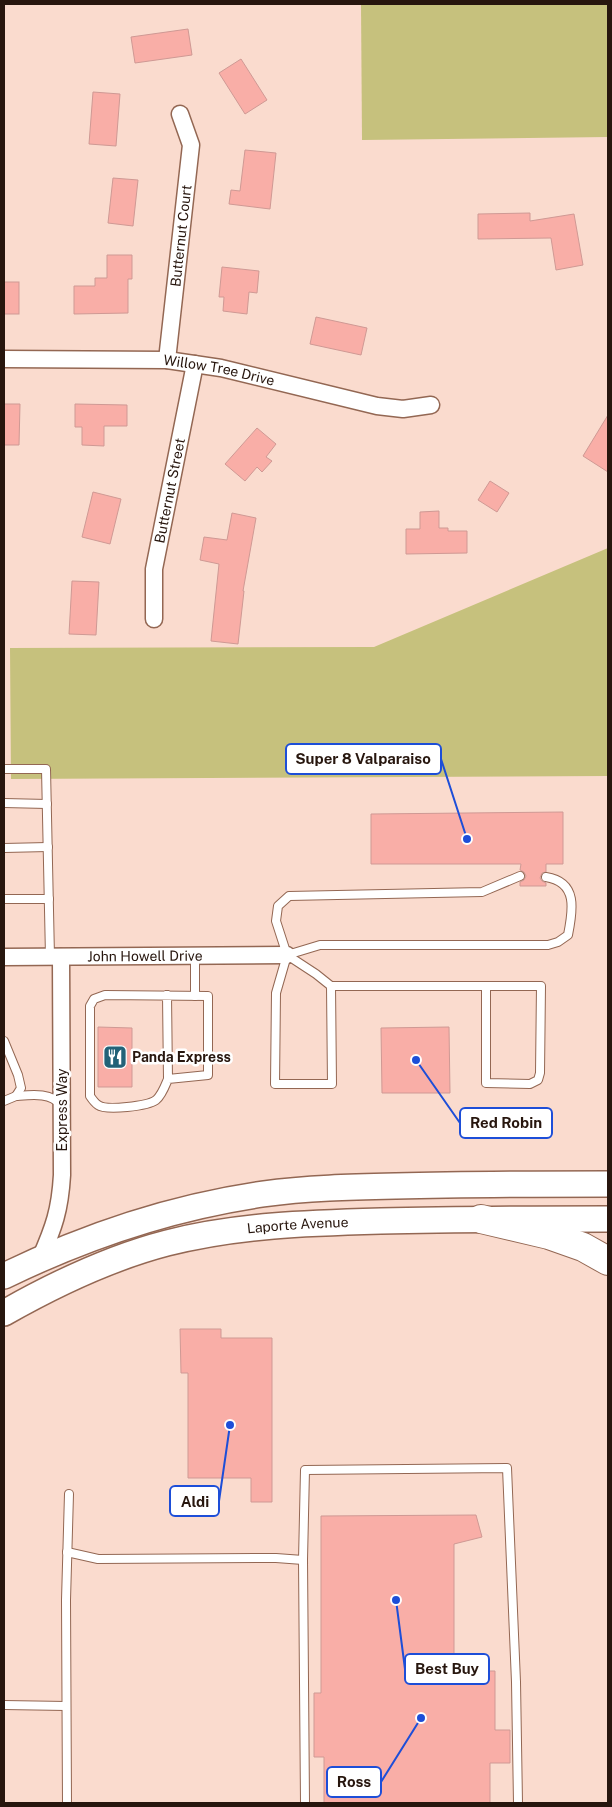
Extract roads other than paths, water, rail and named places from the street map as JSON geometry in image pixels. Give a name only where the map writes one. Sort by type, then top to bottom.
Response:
[{"type":"highway","points":[[481,1219],[549,1235],[583,1246],[608,1261]]},
{"type":"main road","points":[[4,1276],[97,1235],[134,1223],[214,1203],[265,1194],[346,1187],[608,1184]]},
{"type":"main road","name":"Laporte Avenue","points":[[4,1313],[47,1290],[107,1263],[160,1245],[260,1226],[481,1219],[608,1219]]},
{"type":"street","name":"Butternut Court","points":[[167,360],[191,145],[180,114]]},
{"type":"street","name":"Willow Tree Drive","points":[[4,359],[167,360],[221,368],[377,406],[403,409],[431,405]]},
{"type":"street","name":"Butternut Street","points":[[154,619],[154,569],[195,364]]},
{"type":"street","name":"John Howell Drive","points":[[4,957],[287,955]]},
{"type":"street","name":"Express Way","points":[[40,1259],[55,1224],[61,1201],[62,1108],[55,957]]},
{"type":"lane","points":[[4,769],[46,769],[49,899],[55,957]]},
{"type":"lane","points":[[4,803],[47,804]]},
{"type":"lane","points":[[4,848],[48,847]]},
{"type":"lane","points":[[331,986],[332,1084],[275,1084],[276,993],[287,955],[276,921],[278,906],[289,896],[482,892],[520,876]]},
{"type":"lane","points":[[287,955],[320,945],[548,945],[558,942],[568,935],[572,904],[564,883],[556,878],[546,877]]},
{"type":"lane","points":[[4,899],[49,899]]},
{"type":"lane","points":[[287,955],[331,986],[486,986],[541,986],[540,1073],[538,1080],[530,1084],[486,1083],[486,986]]},
{"type":"lane","points":[[195,956],[195,996]]},
{"type":"lane","points":[[167,995],[168,1079],[161,1094],[156,1100],[148,1104],[111,1108],[98,1106],[90,1096],[90,1006],[94,999],[105,995],[167,995],[208,996],[208,1075],[168,1079]]},
{"type":"lane","points":[[4,1041],[18,1075],[21,1088],[16,1096]]},
{"type":"lane","points":[[4,1101],[16,1096],[38,1095],[54,1098],[62,1108]]},
{"type":"lane","points":[[305,1803],[303,1560],[305,1470],[507,1468],[516,1682],[518,1803]]},
{"type":"lane","points":[[66,1803],[69,1494]]},
{"type":"lane","points":[[67,1552],[98,1559],[276,1558],[303,1560]]},
{"type":"lane","points":[[4,1705],[66,1706]]},
{"type":"place","name":"Super 8 Valparaiso","points":[[467,839]]},
{"type":"place","name":"Panda Express","points":[[115,1057]]},
{"type":"place","name":"Red Robin","points":[[416,1060]]},
{"type":"place","name":"Aldi","points":[[230,1425]]},
{"type":"place","name":"Best Buy","points":[[396,1600]]},
{"type":"place","name":"Ross","points":[[421,1718]]}]
